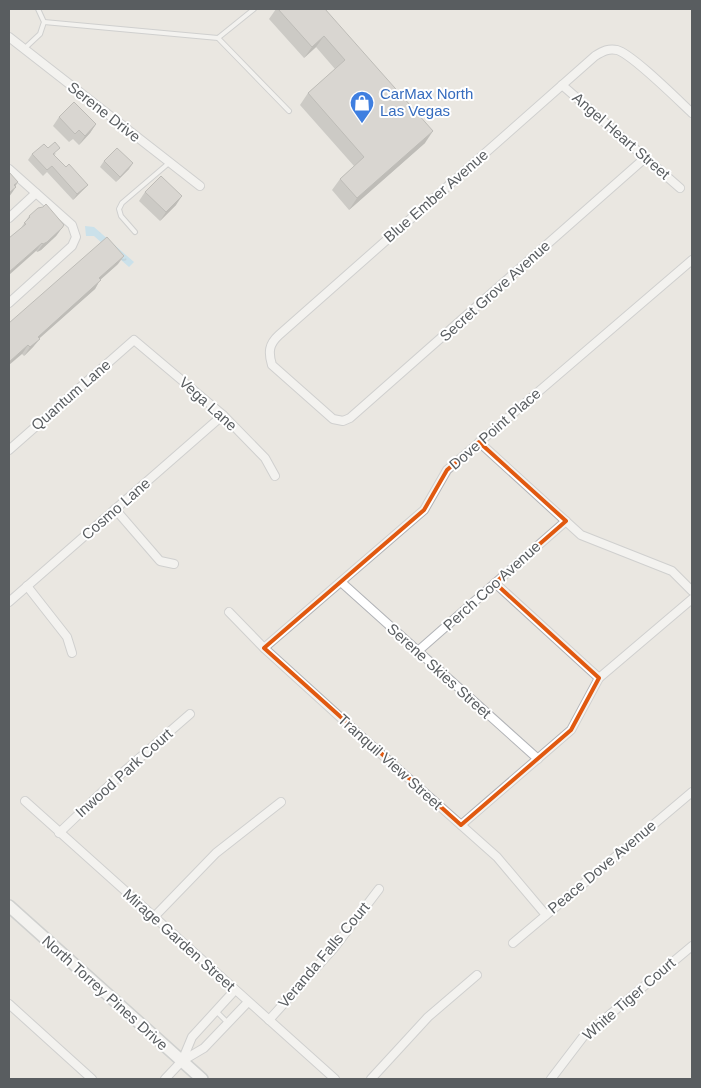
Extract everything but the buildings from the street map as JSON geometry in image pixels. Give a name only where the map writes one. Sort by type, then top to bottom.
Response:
[{"type":"street","name":"Serene Drive","points":[[9,37],[200,186]]},
{"type":"street","name":"Blue Ember Avenue","points":[[343,420],[333,419],[276,370],[272,365],[269,353],[273,340],[562,85],[604,50],[612,49],[626,54],[692,113]]},
{"type":"street","name":"Angel Heart Street","points":[[562,85],[680,188]]},
{"type":"street","name":"Secret Grove Avenue","points":[[343,420],[356,414],[646,158]]},
{"type":"street","points":[[9,169],[72,225],[76,237],[72,246],[9,303]]},
{"type":"street","points":[[9,218],[36,193]]},
{"type":"street","name":"Dove Point Place","points":[[264,648],[424,510],[447,470],[692,260]]},
{"type":"street","name":"Vega Lane","points":[[134,340],[223,415],[265,458],[275,476]]},
{"type":"street","name":"Quantum Lane","points":[[9,450],[134,340]]},
{"type":"street","name":"Cosmo Lane","points":[[9,602],[223,415]]},
{"type":"street","points":[[479,442],[581,535],[672,571],[692,591]]},
{"type":"street","points":[[115,510],[160,561],[174,564]]},
{"type":"street","name":"Perch Coo Avenue","points":[[418,651],[566,521]]},
{"type":"street","name":"Serene Skies Street","points":[[341,582],[538,759]]},
{"type":"street","points":[[495,583],[599,678]]},
{"type":"street","points":[[27,586],[67,637],[72,653]]},
{"type":"street","points":[[461,825],[571,730],[599,678],[692,599]]},
{"type":"street","name":"Tranquil View Street","points":[[229,612],[264,648],[362,738],[497,857],[546,915]]},
{"type":"street","name":"Inwood Park Court","points":[[59,833],[121,774],[190,714]]},
{"type":"street","name":"Peace Dove Avenue","points":[[513,943],[692,792]]},
{"type":"street","name":"Mirage Garden Street","points":[[25,801],[335,1079]]},
{"type":"street","points":[[154,917],[216,853],[281,802]]},
{"type":"street","name":"Veranda Falls Court","points":[[269,1020],[334,948],[379,889]]},
{"type":"street","name":"North Torrey Pines Drive","points":[[9,906],[202,1079]]},
{"type":"street","name":"White Tiger Court","points":[[551,1079],[583,1037],[692,946]]},
{"type":"street","points":[[371,1079],[428,1017],[477,975]]},
{"type":"street","points":[[182,1061],[192,1037],[235,990]]},
{"type":"street","points":[[165,1079],[182,1061],[204,1048],[248,1002]]},
{"type":"street","points":[[9,1004],[92,1079]]},
{"type":"lane","points":[[24,49],[40,34],[44,22],[38,9]]},
{"type":"lane","points":[[218,38],[254,9]]},
{"type":"lane","points":[[44,22],[218,38],[288,111]]},
{"type":"lane","points":[[135,232],[121,216],[119,209],[122,203],[170,162]]},
{"type":"lane","points":[[216,1011],[228,1023]]},
{"type":"highlighted area","points":[[479,442],[566,521],[495,583],[599,678],[571,730],[461,825],[264,648],[424,510],[447,470]]},
{"type":"water","points":[[85,226],[94,227],[134,262],[129,267],[94,236],[86,236]]},
{"type":"place","name":"CarMax North Las Vegas","points":[[362,124]]}]
